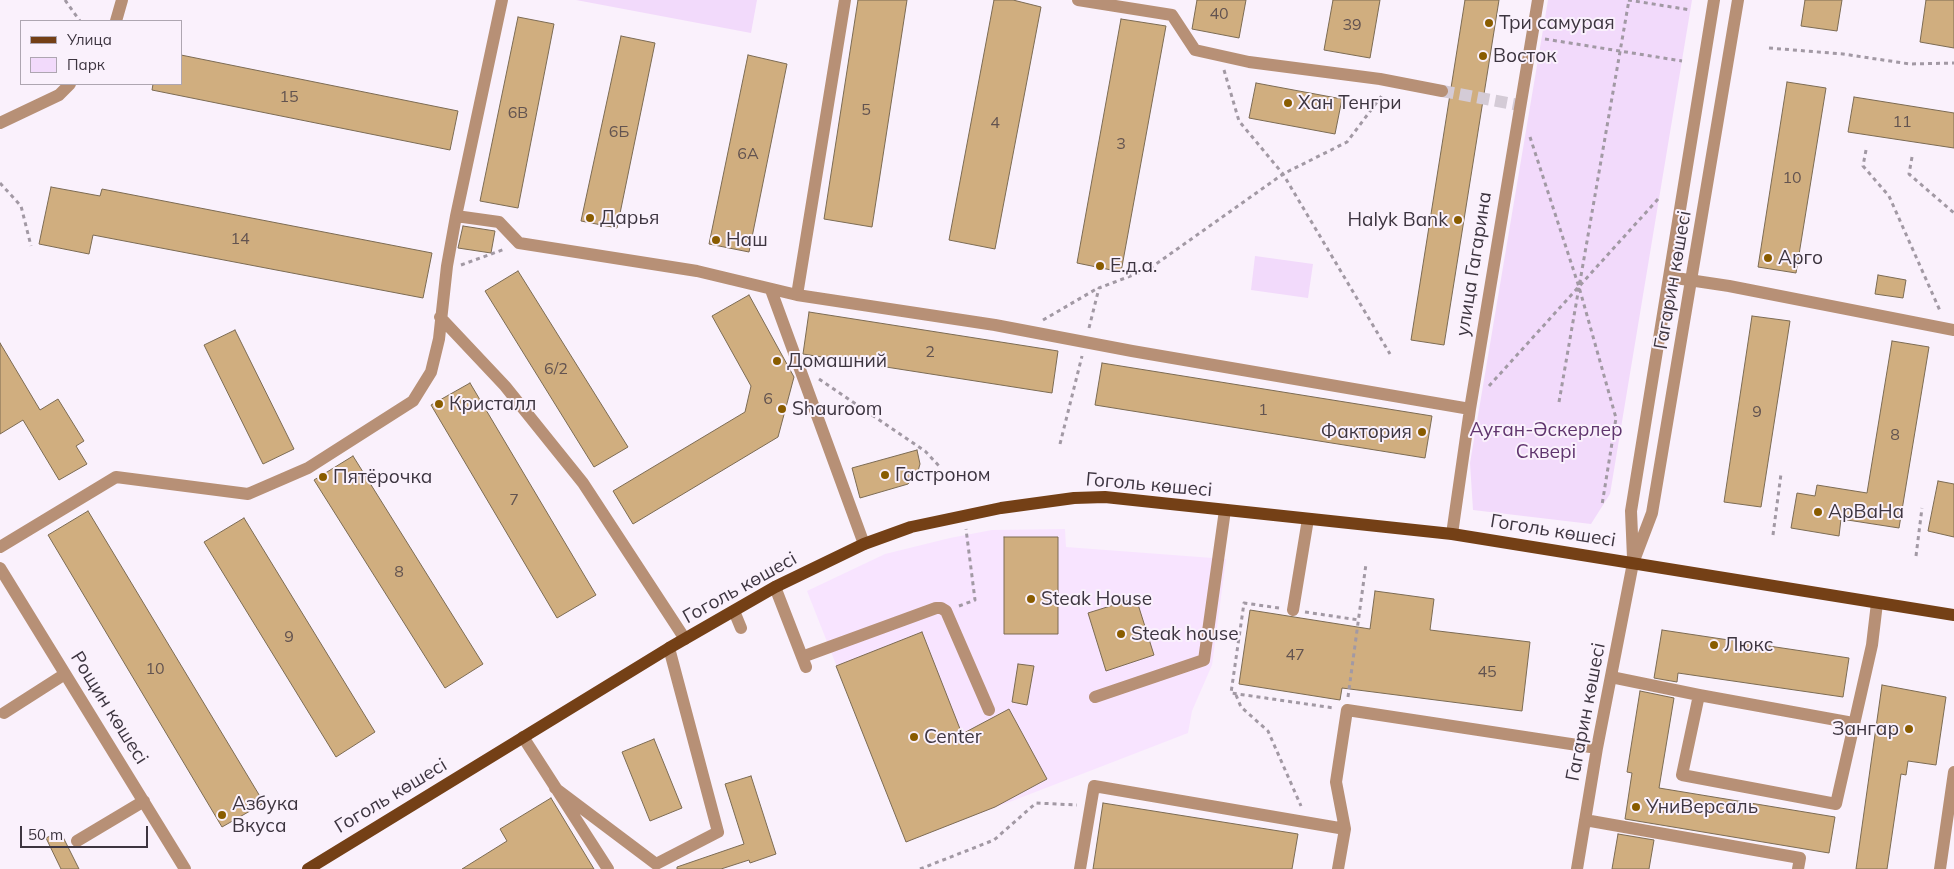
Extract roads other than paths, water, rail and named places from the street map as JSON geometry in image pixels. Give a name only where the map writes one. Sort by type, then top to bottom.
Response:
[{"type":"main road","name":"Гоголь көшесі","points":[[308,869],[669,648],[775,587],[864,544],[911,527],[1001,508],[1074,498],[1105,497],[1452,534],[1954,615]]},
{"type":"street","points":[[116,20],[122,0]]},
{"type":"street","points":[[0,547],[116,477],[248,494],[308,468],[413,401],[431,372],[439,339],[447,266],[456,216],[502,0]]},
{"type":"street","points":[[797,295],[845,0]]},
{"type":"street","points":[[1078,0],[1149,6],[1172,15],[1195,50],[1249,62],[1392,81],[1442,91]]},
{"type":"street","name":"улица Гагарина","points":[[1452,534],[1470,409],[1538,0]]},
{"type":"street","name":"Гагарин көшесі","points":[[1633,563],[1631,511],[1714,0]]},
{"type":"street","name":"Гагарин көшесі","points":[[1577,869],[1597,748],[1633,563],[1652,513],[1738,0]]},
{"type":"street","points":[[0,123],[59,95],[69,85]]},
{"type":"street","points":[[456,216],[499,222],[519,243],[697,271],[797,295],[1024,331],[1470,409]]},
{"type":"street","points":[[1669,277],[1729,286],[1951,329]]},
{"type":"street","points":[[771,290],[864,544]]},
{"type":"street","points":[[440,317],[505,386],[583,483],[685,639]]},
{"type":"street","points":[[1095,697],[1204,660],[1225,510]]},
{"type":"street","points":[[1293,610],[1308,519]]},
{"type":"street","name":"Рощин көшесі","points":[[0,568],[185,869]]},
{"type":"street","points":[[775,587],[804,662],[936,608],[941,608],[946,612],[989,710]]},
{"type":"street","points":[[1699,695],[1682,775],[1836,804],[1853,722],[1872,645],[1877,603]]},
{"type":"street","points":[[734,611],[741,628]]},
{"type":"street","points":[[555,788],[656,864],[718,832],[669,648]]},
{"type":"street","points":[[4,713],[65,674]]},
{"type":"street","points":[[1611,677],[1699,695],[1853,722]]},
{"type":"street","points":[[1338,869],[1345,829],[1336,782],[1347,710],[1597,748]]},
{"type":"street","points":[[523,737],[608,869]]},
{"type":"street","points":[[1940,869],[1954,772]]},
{"type":"street","points":[[1080,869],[1094,786],[1345,829]]},
{"type":"street","points":[[77,841],[144,801]]},
{"type":"street","points":[[1585,820],[1800,858],[1798,869]]},
{"type":"tunnel","points":[[1442,91],[1519,105]]},
{"type":"place","name":"Три самурая","points":[[1489,23]]},
{"type":"place","name":"Восток","points":[[1483,56]]},
{"type":"place","name":"Хан Тенгри","points":[[1288,103]]},
{"type":"place","name":"Дарья","points":[[590,218]]},
{"type":"place","name":"Halyk Bank","points":[[1458,220]]},
{"type":"place","name":"Наш","points":[[716,240]]},
{"type":"place","name":"Арго","points":[[1768,258]]},
{"type":"place","name":"Е.д.а.","points":[[1100,266]]},
{"type":"place","name":"Домашний","points":[[777,361]]},
{"type":"place","name":"Кристалл","points":[[439,404]]},
{"type":"place","name":"Shauroom","points":[[782,409]]},
{"type":"place","name":"Фактория","points":[[1422,432]]},
{"type":"place","name":"Гастроном","points":[[885,475]]},
{"type":"place","name":"Пятёрочка","points":[[323,477]]},
{"type":"place","name":"АрВаНа","points":[[1818,512]]},
{"type":"place","name":"Steak House","points":[[1031,599]]},
{"type":"place","name":"Steak house","points":[[1121,634]]},
{"type":"place","name":"Люкс","points":[[1714,645]]},
{"type":"place","name":"Зангар","points":[[1909,729]]},
{"type":"place","name":"Center","points":[[914,737]]},
{"type":"place","name":"УниВерсаль","points":[[1636,807]]},
{"type":"place","name":"Азбука Вкуса","points":[[222,815]]},
{"type":"park label","name":"Ауған-Әскерлер Сквері","points":[[1546,441]]}]
